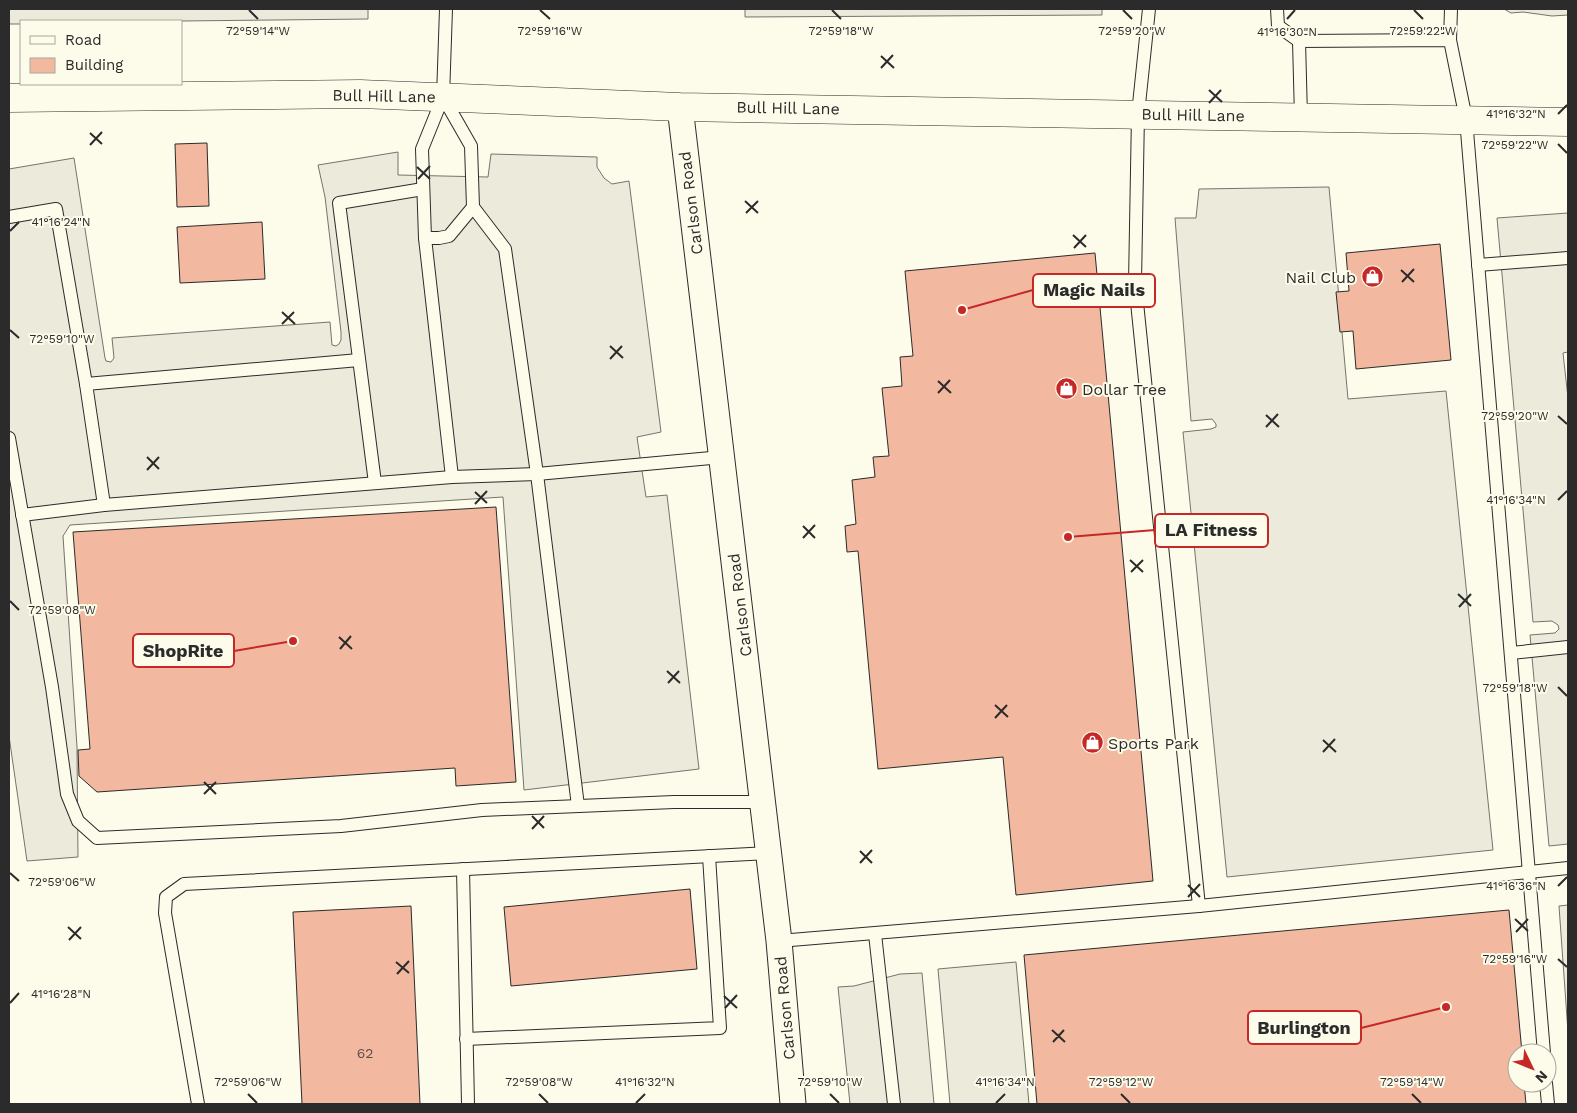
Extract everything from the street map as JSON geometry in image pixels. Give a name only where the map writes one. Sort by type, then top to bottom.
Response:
[{"type":"main road","name":"Bull Hill Lane","points":[[9,98],[360,94],[680,107],[1568,122]]},
{"type":"street","name":"Carlson Road","points":[[680,107],[779,941],[793,1104]]},
{"type":"lane","points":[[446,9],[443,97],[422,149],[425,238],[452,477]]},
{"type":"lane","points":[[1149,9],[1138,114],[1135,283],[1198,906]]},
{"type":"lane","points":[[1277,9],[1278,26],[1298,41],[1450,40]]},
{"type":"lane","points":[[1451,9],[1450,40],[1466,119],[1543,1043]]},
{"type":"lane","points":[[1298,41],[1301,116]]},
{"type":"lane","points":[[443,97],[471,146],[473,207],[505,249],[537,474],[578,806]]},
{"type":"lane","points":[[375,483],[338,203],[424,189]]},
{"type":"lane","points":[[425,238],[449,236],[473,207]]},
{"type":"lane","points":[[9,217],[56,209],[86,384],[104,505]]},
{"type":"lane","points":[[1478,265],[1568,258]]},
{"type":"lane","points":[[86,384],[359,360]]},
{"type":"lane","points":[[9,438],[52,687],[67,794],[78,821],[97,838],[341,826],[482,810],[674,802],[763,802]]},
{"type":"lane","points":[[22,515],[104,505],[452,477],[537,474],[722,457]]},
{"type":"lane","points":[[1511,653],[1568,646]]},
{"type":"lane","points":[[198,1104],[165,913],[166,897],[184,884],[769,853]]},
{"type":"lane","points":[[466,1039],[720,1028],[708,856]]},
{"type":"lane","points":[[779,941],[1198,906],[1568,868]]},
{"type":"lane","points":[[462,869],[468,1104]]},
{"type":"lane","points":[[875,934],[894,1104]]},
{"type":"shaded area","points":[[9,9],[368,9],[368,19],[20,20],[20,24],[9,24]]},
{"type":"shaded area","points":[[745,9],[1102,9],[1102,15],[745,17]]},
{"type":"shaded area","points":[[1504,9],[1568,9],[1568,15],[1552,16],[1523,12],[1511,13]]},
{"type":"shaded area","points":[[398,152],[398,175],[488,177],[491,154],[597,157],[597,167],[604,178],[612,184],[629,181],[661,432],[637,437],[646,497],[667,495],[699,769],[524,790],[503,497],[70,525],[63,536],[77,747],[78,857],[27,861],[9,736],[9,169],[74,158],[105,358],[106,361],[111,362],[114,358],[112,338],[330,322],[332,345],[336,346],[339,344],[341,332],[325,197],[318,165]]},
{"type":"shaded area","points":[[1329,187],[1348,399],[1446,391],[1493,850],[1227,877],[1183,432],[1211,429],[1216,427],[1216,424],[1212,419],[1191,421],[1175,218],[1196,218],[1199,189]]},
{"type":"shaded area","points":[[1568,213],[1568,352],[1563,353],[1568,398],[1568,844],[1549,846],[1530,635],[1555,633],[1559,629],[1558,625],[1552,621],[1533,622],[1497,218]]},
{"type":"shaded area","points":[[1568,905],[1568,1032],[1559,906]]},
{"type":"shaded area","points":[[1016,962],[1029,1104],[950,1104],[938,969]]},
{"type":"shaded area","points":[[922,973],[934,1104],[850,1104],[838,987],[854,986],[900,974]]},
{"type":"building","points":[[207,143],[209,206],[177,207],[175,144]]},
{"type":"building","points":[[262,222],[265,279],[180,283],[177,227]]},
{"type":"building","points":[[1440,244],[1451,360],[1356,369],[1353,331],[1340,332],[1336,292],[1349,291],[1346,253]]},
{"type":"building","points":[[1095,253],[1153,881],[1016,895],[1003,757],[878,769],[858,551],[847,552],[845,526],[856,524],[852,480],[875,477],[873,457],[889,456],[882,388],[902,386],[900,357],[913,356],[905,271]]},
{"type":"building","points":[[496,507],[516,782],[456,786],[455,768],[97,792],[79,776],[78,750],[90,749],[73,532]]},
{"type":"building","points":[[690,889],[697,969],[511,986],[504,907]]},
{"type":"building","points":[[411,906],[420,1104],[302,1104],[293,912]]},
{"type":"building","points":[[1509,910],[1521,1043],[1507,1043],[1507,1093],[1525,1093],[1526,1104],[1037,1104],[1024,955]]},
{"type":"place","name":"Nail Club","points":[[1372,277]]},
{"type":"place","name":"Magic Nails","points":[[962,310]]},
{"type":"place","name":"Dollar Tree","points":[[1066,389]]},
{"type":"place","name":"LA Fitness","points":[[1068,537]]},
{"type":"place","name":"ShopRite","points":[[293,641]]},
{"type":"place","name":"Sports Park","points":[[1092,743]]},
{"type":"place","name":"Burlington","points":[[1446,1007]]}]
